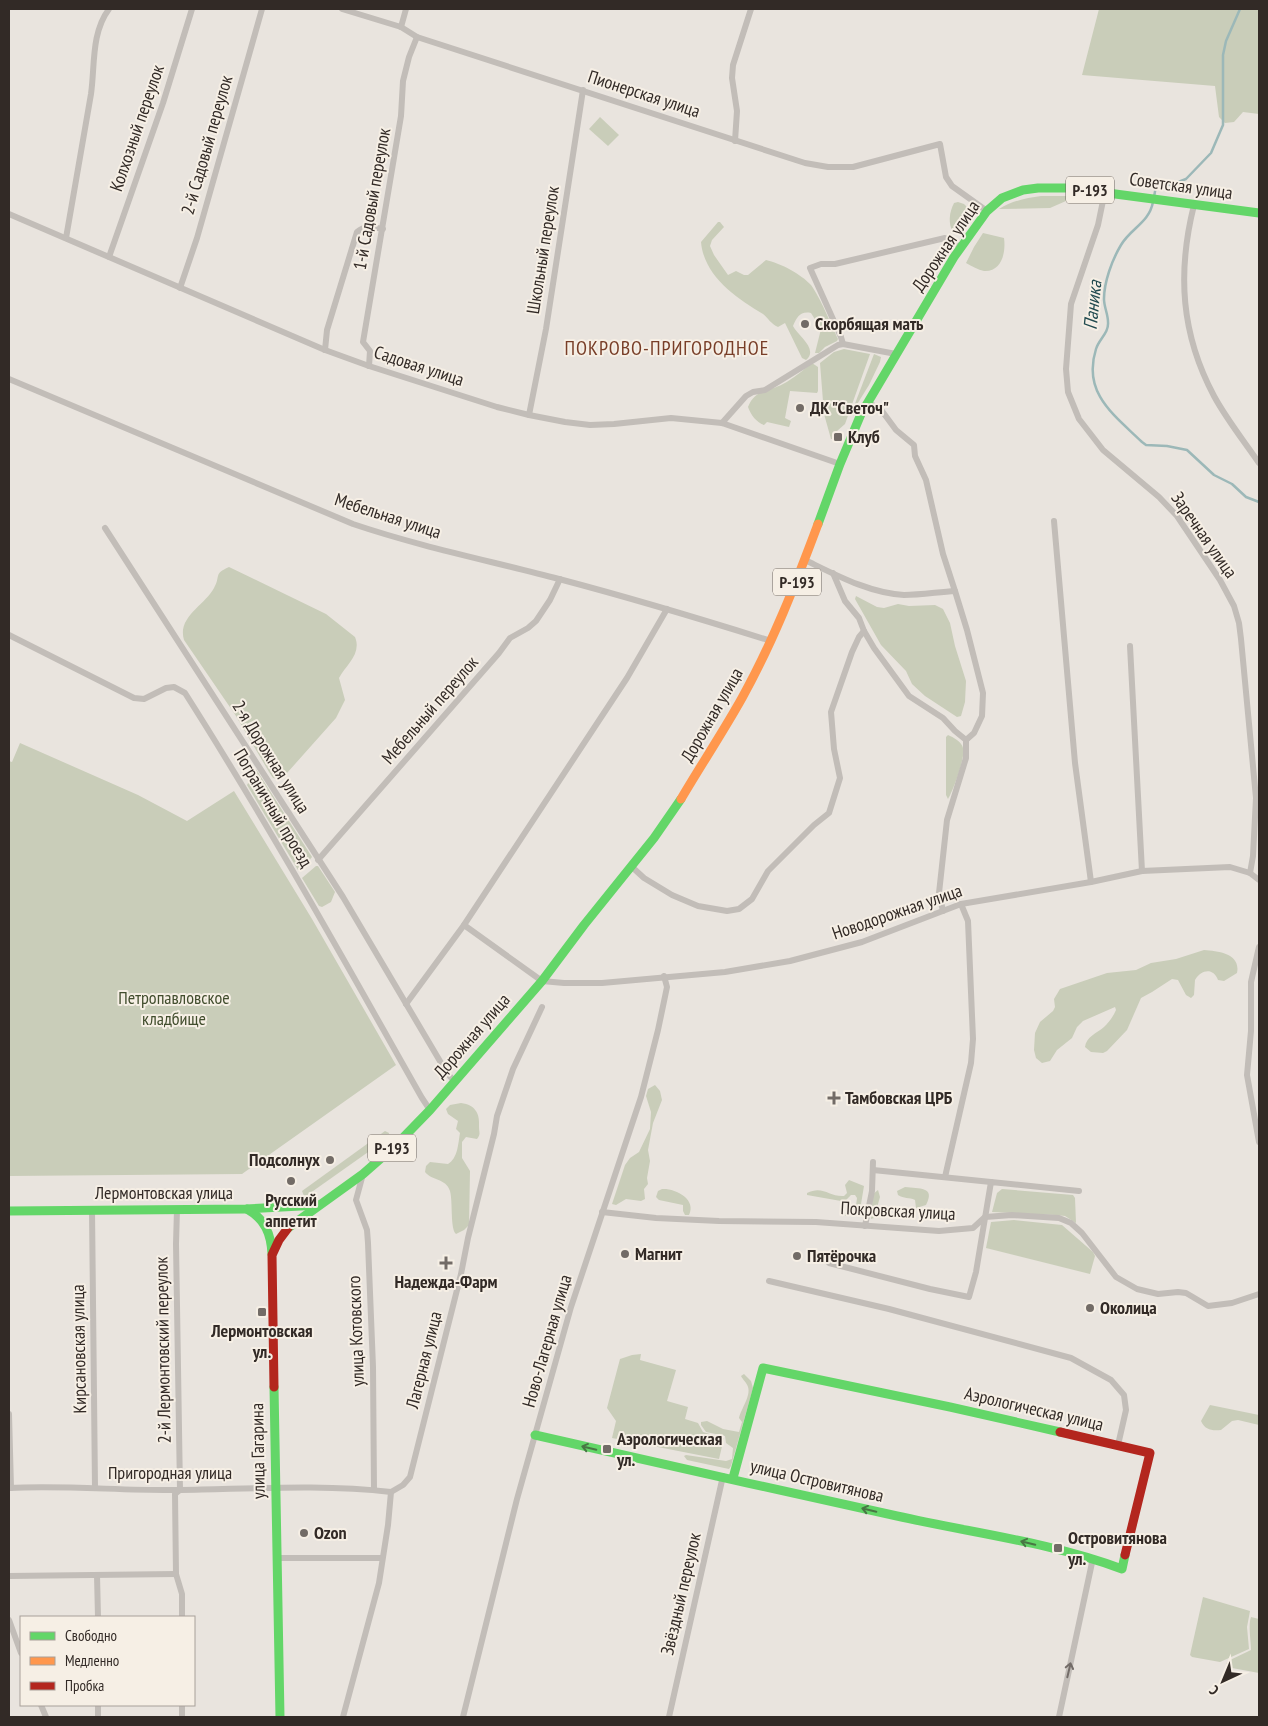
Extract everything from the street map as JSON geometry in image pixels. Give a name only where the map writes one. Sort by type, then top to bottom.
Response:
[{"type":"main road","name":"Дорожная улица","points":[[320,1204],[363,1174],[396,1145],[430,1110],[542,981],[657,834],[694,778],[742,698],[771,641],[790,599],[840,464],[868,402],[896,354],[961,247],[987,211],[1008,195],[1038,188]]},
{"type":"main road","name":"Советская улица","points":[[1038,188],[1070,188],[1259,213]]},
{"type":"main road","name":"Лермонтовская улица","points":[[9,1211],[246,1209],[320,1204]]},
{"type":"main road","name":"улица Гагарина","points":[[280,1717],[272,1255],[279,1240],[289,1227],[320,1204]]},
{"type":"main road","points":[[246,1209],[255,1213],[266,1225],[271,1240],[272,1255]]},
{"type":"main road","name":"Аэрологическая улица","points":[[733,1478],[762,1368],[950,1407],[1150,1453],[1128,1552],[1122,1569],[1093,1558]]},
{"type":"main road","name":"улица Островитянова","points":[[535,1435],[900,1517],[988,1533],[1093,1558]]},
{"type":"street","points":[[66,238],[93,79],[95,42],[105,14],[109,9]]},
{"type":"street","name":"Колхозный переулок","points":[[109,257],[192,9]]},
{"type":"street","name":"2-й Садовый переулок","points":[[180,288],[197,238],[262,9]]},
{"type":"street","name":"Пионерская улица","points":[[342,9],[781,156],[828,167],[853,167],[870,164],[940,144],[946,177],[952,186],[987,211]]},
{"type":"street","points":[[400,28],[406,9]]},
{"type":"street","points":[[735,141],[737,111],[732,65],[751,9]]},
{"type":"street","name":"1-й Садовый переулок","points":[[369,366],[370,351],[363,342],[401,116],[403,81],[409,57],[418,36]]},
{"type":"street","name":"Школьный переулок","points":[[529,415],[546,329],[583,90]]},
{"type":"street","name":"Заречная улица","points":[[1105,192],[1098,225],[1071,304],[1066,369],[1068,392],[1079,419],[1103,450],[1159,497],[1177,516],[1220,580],[1234,606],[1241,639],[1256,798],[1253,856],[1250,873]]},
{"type":"street","points":[[1194,205],[1188,229],[1184,259],[1188,330],[1195,353],[1214,396],[1227,418],[1259,462]]},
{"type":"street","name":"Садовая улица","points":[[9,214],[325,350],[497,407],[565,422],[590,424],[614,424],[671,418],[722,423],[840,464]]},
{"type":"street","points":[[325,350],[327,330],[357,232],[362,227],[383,229]]},
{"type":"street","points":[[842,344],[841,337],[810,268],[821,264],[835,264],[945,238],[961,247]]},
{"type":"street","points":[[722,423],[746,396],[753,392],[765,390],[842,344],[896,354]]},
{"type":"street","name":"Мебельная улица","points":[[9,379],[353,524],[390,537],[560,579],[771,641]]},
{"type":"street","points":[[868,402],[882,412],[896,430],[914,445],[915,456],[926,480],[943,554],[967,630],[983,693],[982,716],[974,733],[966,740],[966,758],[947,820],[939,893],[943,911]]},
{"type":"street","points":[[1054,521],[1075,763],[1091,882]]},
{"type":"street","name":"2-я Дорожная улица","points":[[105,528],[220,703],[343,897],[447,1073],[455,1082]]},
{"type":"street","points":[[805,560],[868,588],[892,594],[914,595],[955,591]]},
{"type":"street","points":[[833,573],[845,601],[859,618],[864,631],[904,691],[943,718],[954,731],[966,740]]},
{"type":"street","name":"Мебельный переулок","points":[[318,860],[510,638],[536,621],[550,600],[560,579]]},
{"type":"street","points":[[406,1004],[464,925],[627,678],[667,609]]},
{"type":"street","points":[[632,867],[644,878],[672,895],[698,906],[728,910],[739,909],[752,899],[768,871],[829,813],[840,778],[834,749],[831,712],[852,652],[864,631]]},
{"type":"street","name":"Пограничный проезд","points":[[9,635],[134,698],[144,699],[174,686],[185,693],[297,878],[430,1110]]},
{"type":"street","points":[[1130,646],[1142,871]]},
{"type":"street","name":"Новодорожная улица","points":[[542,981],[602,983],[725,972],[790,961],[820,954],[898,929],[961,904],[1091,882],[1142,871],[1230,867],[1250,873],[1259,880]]},
{"type":"street","points":[[945,1177],[971,1063],[973,1039],[968,921],[961,904]]},
{"type":"street","points":[[464,925],[542,981]]},
{"type":"street","points":[[1259,947],[1251,982],[1251,1031],[1247,1076],[1259,1142]]},
{"type":"street","name":"Ново-Лагерная улица","points":[[463,1717],[517,1499],[571,1307],[637,1109],[650,1064],[667,987],[664,976]]},
{"type":"street","name":"Лагерная улица","points":[[391,1492],[404,1485],[410,1477],[462,1274],[468,1238],[497,1116],[513,1069],[542,1007]]},
{"type":"street","points":[[865,1226],[872,1191],[873,1162]]},
{"type":"street","points":[[873,1170],[1079,1191]]},
{"type":"street","name":"улица Котовского","points":[[363,1174],[356,1200],[363,1216],[367,1237],[373,1367],[374,1490]]},
{"type":"street","points":[[829,1263],[969,1297],[976,1272],[992,1182]]},
{"type":"street","name":"2-й Лермонтовский переулок","points":[[176,1574],[175,1494],[180,1490],[177,1209]]},
{"type":"street","name":"Кирсановская улица","points":[[92,1210],[95,1487]]},
{"type":"street","name":"Покровская улица","points":[[602,1212],[656,1218],[807,1222],[939,1231],[973,1228],[985,1217],[1012,1215],[1065,1220],[1082,1233],[1116,1277],[1137,1289],[1158,1294],[1186,1293],[1208,1306],[1232,1304],[1259,1294]]},
{"type":"street","points":[[770,1281],[888,1309],[1071,1358],[1111,1380],[1124,1395],[1126,1410],[1118,1445]]},
{"type":"street","points":[[9,1414],[10,1488]]},
{"type":"street","name":"Звёздный переулок","points":[[669,1717],[723,1476]]},
{"type":"street","name":"Пригородная улица","points":[[10,1488],[95,1487],[180,1490],[275,1487],[391,1492]]},
{"type":"street","points":[[344,1717],[379,1583],[391,1492]]},
{"type":"street","points":[[276,1558],[382,1558]]},
{"type":"street","points":[[1059,1717],[1093,1558]]},
{"type":"street","points":[[98,1574],[98,1616]]},
{"type":"street","points":[[9,1576],[176,1574],[182,1594],[182,1616]]},
{"type":"street","points":[[9,1620],[20,1649]]},
{"type":"green space","points":[[1099,9],[1259,9],[1259,114],[1243,112],[1234,122],[1225,123],[1219,117],[1215,86],[1082,75]]},
{"type":"green space","points":[[600,117],[619,135],[608,146],[589,129]]},
{"type":"green space","points":[[1041,196],[1067,196],[1080,201],[1066,201],[1050,208],[999,209],[1019,200]]},
{"type":"green space","points":[[954,203],[964,204],[971,211],[971,220],[959,235],[953,233],[950,222],[952,207]]},
{"type":"green space","points":[[718,222],[724,227],[712,240],[710,246],[728,275],[736,271],[748,275],[766,260],[796,273],[811,285],[822,303],[838,339],[837,341],[825,347],[819,353],[815,353],[821,329],[811,313],[802,314],[793,326],[809,347],[809,356],[806,360],[802,358],[785,323],[778,327],[771,323],[763,314],[742,301],[723,285],[708,265],[703,254],[701,242]]},
{"type":"green space","points":[[983,233],[1004,238],[1003,255],[999,265],[984,271],[966,263]]},
{"type":"green space","points":[[844,349],[870,354],[845,424],[831,439],[824,414],[820,363],[834,352]]},
{"type":"green space","points":[[874,354],[881,357],[880,362],[869,385],[851,414]]},
{"type":"green space","points":[[812,363],[818,367],[818,391],[817,393],[790,391],[785,418],[791,421],[789,427],[767,422],[764,425],[756,420],[748,407],[754,397],[787,382]]},
{"type":"green space","points":[[229,567],[326,614],[355,637],[357,643],[355,654],[339,678],[345,700],[336,718],[287,773],[278,779],[273,778],[236,716],[184,640],[184,625],[188,618],[210,594],[219,574]]},
{"type":"green space","points":[[856,596],[877,607],[884,608],[898,604],[909,606],[935,605],[943,609],[950,623],[966,681],[965,702],[961,716],[957,717],[925,696],[912,684],[906,671],[881,645],[855,599]]},
{"type":"green space","points":[[948,735],[955,738],[961,744],[963,758],[948,799],[946,795],[946,737]]},
{"type":"green space","name":"Петропавловское кладбище","points":[[20,743],[138,795],[187,821],[234,791],[312,919],[396,1065],[242,1174],[9,1176],[9,761],[12,762]]},
{"type":"green space","points":[[256,769],[312,857],[304,867],[298,870],[247,785]]},
{"type":"green space","points":[[318,866],[335,892],[331,902],[322,907],[319,906],[302,878]]},
{"type":"green space","points":[[1204,950],[1228,955],[1236,962],[1237,973],[1224,981],[1218,980],[1213,973],[1207,971],[1200,974],[1195,980],[1194,995],[1191,998],[1186,995],[1178,980],[1172,979],[1141,998],[1127,1030],[1103,1053],[1091,1052],[1085,1047],[1090,1038],[1104,1027],[1114,1015],[1115,1007],[1083,1021],[1077,1027],[1072,1038],[1057,1050],[1050,1061],[1042,1063],[1036,1058],[1034,1050],[1035,1033],[1040,1022],[1053,1011],[1055,1007],[1054,999],[1060,989],[1107,973],[1136,970],[1151,963],[1176,959]]},
{"type":"green space","points":[[655,1085],[660,1091],[662,1100],[653,1123],[648,1150],[650,1161],[647,1178],[648,1184],[644,1189],[645,1199],[641,1201],[626,1199],[616,1205],[612,1204],[625,1165],[630,1158],[639,1152],[650,1129],[651,1112],[646,1096],[648,1089]]},
{"type":"green space","points":[[461,1103],[474,1108],[478,1114],[479,1136],[477,1139],[466,1137],[462,1142],[462,1158],[470,1171],[469,1225],[456,1234],[453,1227],[451,1196],[448,1187],[425,1172],[426,1166],[430,1162],[448,1164],[454,1158],[460,1133],[456,1129],[458,1121],[448,1114],[446,1109],[450,1105]]},
{"type":"green space","points":[[385,1131],[389,1133],[388,1138],[304,1196],[302,1191]]},
{"type":"green space","points":[[849,1180],[864,1186],[860,1210],[856,1215],[845,1216],[845,1213],[852,1211],[856,1206],[857,1198],[855,1195],[851,1195],[845,1201],[841,1201],[807,1195],[807,1193],[817,1190],[844,1196],[847,1193],[845,1185]]},
{"type":"green space","points":[[905,1187],[927,1191],[929,1199],[926,1205],[916,1208],[915,1200],[898,1195],[897,1191]]},
{"type":"green space","points":[[662,1189],[673,1190],[687,1199],[691,1209],[689,1215],[685,1215],[683,1205],[659,1200],[656,1197],[658,1191]]},
{"type":"green space","points":[[1002,1189],[1073,1195],[1075,1198],[1076,1223],[1065,1216],[992,1212],[997,1193]]},
{"type":"green space","points":[[878,1190],[880,1197],[874,1218],[871,1219],[873,1194]]},
{"type":"green space","points":[[1014,1220],[1062,1225],[1093,1252],[1095,1256],[1090,1274],[986,1248],[991,1222]]},
{"type":"green space","points":[[641,1354],[640,1360],[676,1370],[667,1401],[688,1407],[685,1419],[698,1423],[703,1432],[724,1438],[719,1459],[612,1438],[616,1421],[607,1408],[620,1359]]},
{"type":"green space","points":[[744,1374],[751,1381],[753,1388],[731,1466],[729,1469],[687,1460],[684,1456],[686,1455],[726,1461],[732,1459],[733,1448],[726,1443],[725,1436],[706,1432],[701,1422],[707,1421],[723,1429],[739,1432],[742,1422],[739,1418],[749,1391],[741,1376]]},
{"type":"green space","points":[[1210,1405],[1259,1415],[1259,1425],[1238,1420],[1232,1421],[1221,1430],[1209,1429],[1201,1421]]},
{"type":"green space","points":[[1203,1597],[1250,1611],[1247,1627],[1249,1649],[1220,1662],[1190,1655]]},
{"type":"green space","points":[[1251,1617],[1259,1619],[1259,1673],[1232,1668],[1226,1664],[1228,1661],[1251,1650]]},
{"type":"waterway","name":"Паника","points":[[1154,197],[1156,186],[1173,184],[1186,179],[1211,153],[1223,125],[1223,55],[1226,41],[1240,9]]},
{"type":"waterway","name":"Паника","points":[[1153,202],[1148,215],[1121,245],[1109,271],[1104,299],[1108,326],[1096,349],[1093,365],[1093,378],[1097,391],[1111,412],[1146,445],[1167,446],[1187,450],[1214,475],[1232,484],[1246,497],[1259,502]]},
{"type":"traffic: fast","points":[[818,524],[861,414],[954,257],[987,211],[1002,198],[1023,190],[1070,188],[1259,213]]},
{"type":"traffic: fast","points":[[288,1228],[363,1174],[396,1145],[430,1110],[542,981],[654,838],[681,799]]},
{"type":"traffic: fast","points":[[9,1211],[246,1209],[319,1205]]},
{"type":"traffic: fast","points":[[247,1209],[263,1222],[270,1240],[272,1254]]},
{"type":"traffic: fast","points":[[733,1478],[763,1368],[1060,1432]]},
{"type":"traffic: fast","points":[[274,1387],[280,1717]]},
{"type":"traffic: fast","points":[[535,1435],[925,1522],[1039,1545],[1122,1569],[1125,1555]]},
{"type":"traffic: slow","points":[[681,799],[735,711],[764,655],[818,524]]},
{"type":"traffic: jam","points":[[274,1387],[272,1255],[279,1240],[288,1228]]},
{"type":"traffic: jam","points":[[1060,1432],[1150,1453],[1125,1555]]},
{"type":"place","name":"Скорбящая мать","points":[[805,324]]},
{"type":"place","name":"ДК \"Светоч\"","points":[[800,408]]},
{"type":"place","name":"Клуб","points":[[838,437]]},
{"type":"place","name":"Тамбовская ЦРБ","points":[[834,1098]]},
{"type":"place","name":"Подсолнух","points":[[330,1160]]},
{"type":"place","name":"Русский аппетит","points":[[291,1181]]},
{"type":"place","name":"Магнит","points":[[625,1254]]},
{"type":"place","name":"Пятёрочка","points":[[797,1256]]},
{"type":"place","name":"Надежда-Фарм","points":[[446,1263]]},
{"type":"place","name":"Околица","points":[[1090,1308]]},
{"type":"place","name":"Лермонтовская ул.","points":[[262,1312]]},
{"type":"place","name":"Аэрологическая ул.","points":[[607,1449]]},
{"type":"place","name":"Ozon","points":[[304,1533]]},
{"type":"place","name":"Островитянова ул.","points":[[1058,1548]]},
{"type":"district","name":"ПОКРОВО-ПРИГОРОДНОЕ","points":[[667,348]]}]
